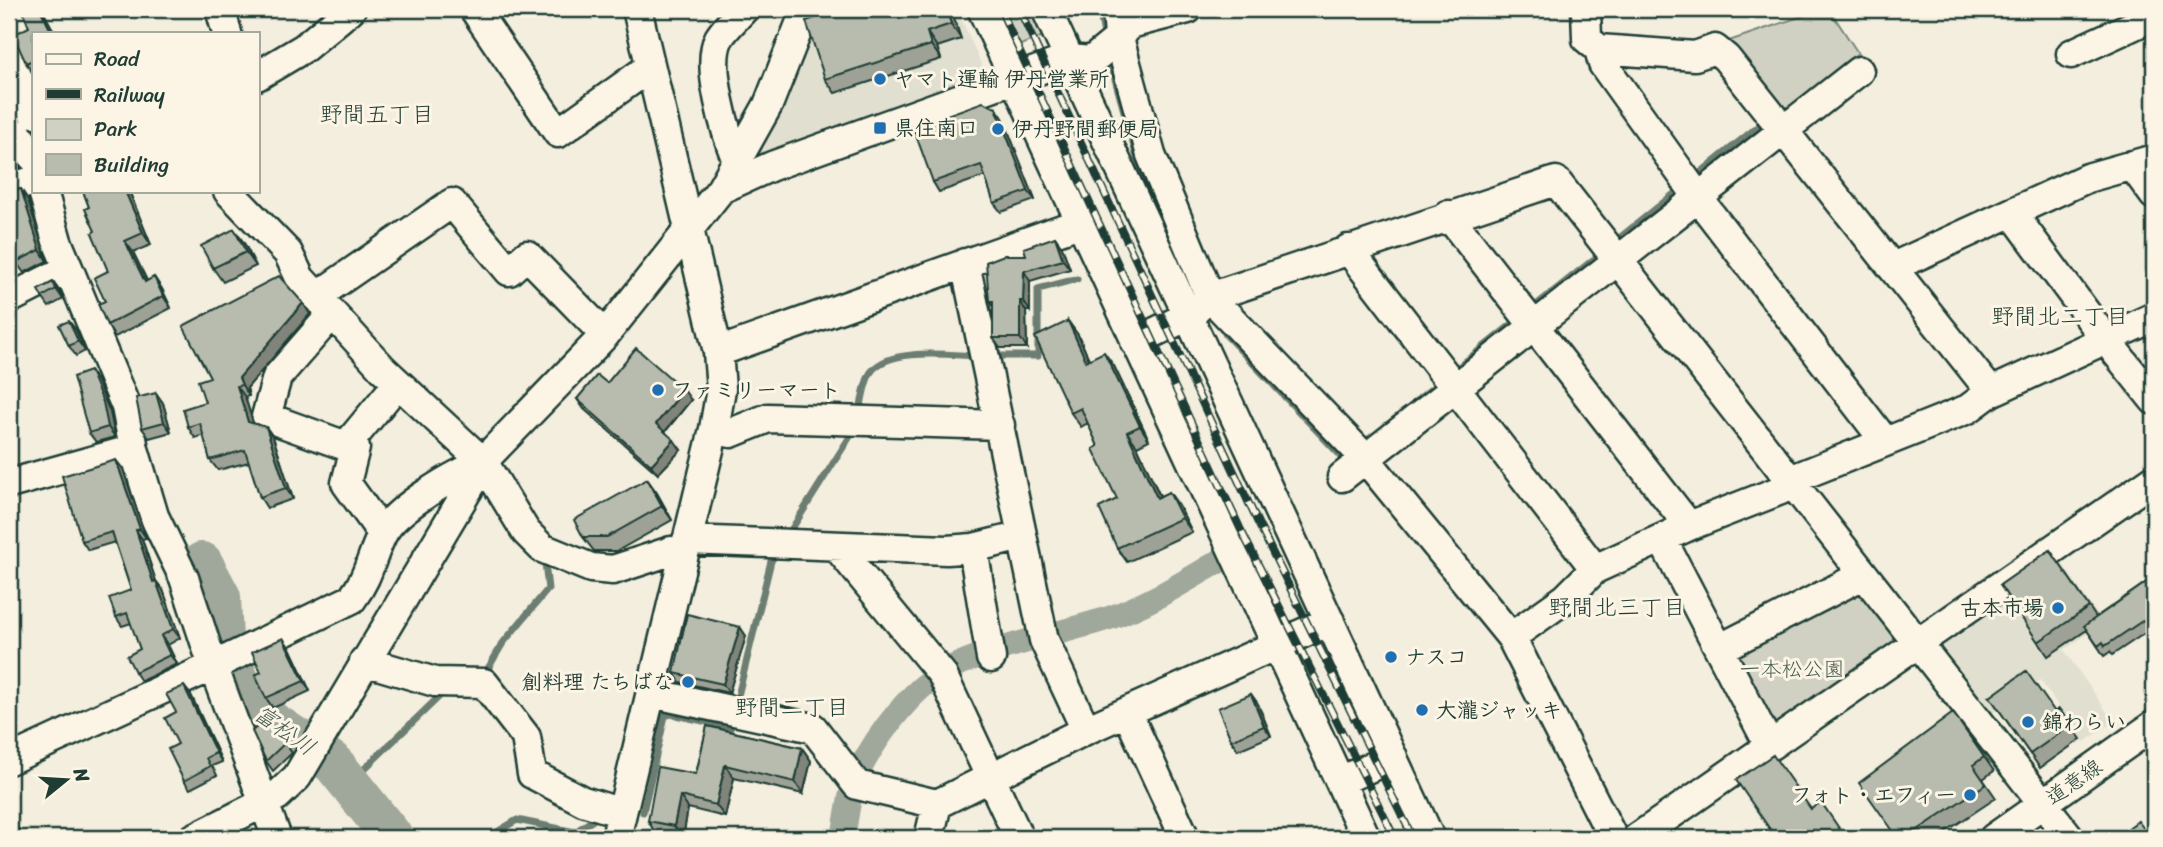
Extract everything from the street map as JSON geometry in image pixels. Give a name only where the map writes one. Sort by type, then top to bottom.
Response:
[{"type":"street","points":[[220,9],[227,32]]},
{"type":"street","points":[[259,75],[304,48],[351,9]]},
{"type":"street","points":[[474,9],[558,132],[650,67]]},
{"type":"street","points":[[352,599],[361,619],[369,653],[435,682],[484,683],[526,737],[532,774],[583,801],[619,826],[714,429],[721,389],[718,352],[637,9]]},
{"type":"street","points":[[737,161],[717,90],[716,64],[718,39],[744,9]]},
{"type":"street","points":[[194,838],[265,803],[297,777],[484,463],[528,413],[606,335],[721,189],[768,105],[806,9]]},
{"type":"street","points":[[982,9],[1366,838]]},
{"type":"street","points":[[1046,9],[1069,59],[1200,306],[1365,458],[1511,637],[1613,838]]},
{"type":"street","points":[[1118,9],[1109,46],[1150,155],[1200,306],[1330,621],[1430,838]]},
{"type":"street","points":[[721,189],[772,166],[1015,81],[1069,59],[1091,61],[1130,24],[1188,9]]},
{"type":"street","points":[[1586,9],[1587,38],[1599,50],[1603,64],[1708,211],[1884,440]]},
{"type":"street","points":[[2071,54],[2154,16]]},
{"type":"street","points":[[1599,50],[1695,56],[1716,49],[1726,58],[1781,131],[1991,392]]},
{"type":"street","points":[[9,57],[26,131]]},
{"type":"street","points":[[1342,477],[1859,71]]},
{"type":"street","points":[[1893,267],[2087,178],[2143,162],[2154,195]]},
{"type":"street","points":[[9,188],[32,181]]},
{"type":"street","points":[[1135,342],[1200,306],[1348,249],[1556,181],[2070,838]]},
{"type":"street","points":[[43,192],[68,268],[126,407],[134,449],[154,516],[223,662],[277,838]]},
{"type":"street","points":[[229,192],[288,253],[300,278],[324,306],[398,383],[484,463],[526,532],[542,548],[562,558],[592,568],[613,570],[685,547],[973,548],[1022,536]]},
{"type":"street","points":[[382,533],[346,483],[355,448],[266,417],[277,377],[324,306],[452,203],[509,271],[527,255],[606,335]]},
{"type":"street","points":[[2013,214],[2154,400]]},
{"type":"street","points":[[1448,215],[1689,526]]},
{"type":"street","points":[[718,352],[1079,223]]},
{"type":"street","points":[[1348,249],[1595,569]]},
{"type":"street","points":[[965,263],[1044,640],[1086,730]]},
{"type":"street","points":[[9,299],[68,268]]},
{"type":"street","points":[[1511,637],[1566,598],[1595,569],[1663,541],[1689,526],[1781,490],[1790,480],[1884,440],[1968,409],[1991,392],[2154,317]]},
{"type":"street","points":[[346,446],[398,383]]},
{"type":"street","points":[[714,429],[730,433],[768,418],[1000,425]]},
{"type":"street","points":[[9,484],[134,449]]},
{"type":"street","points":[[9,760],[223,662],[352,599],[367,579],[382,533],[401,514],[462,471],[484,463]]},
{"type":"street","points":[[1637,838],[2154,479]]},
{"type":"street","points":[[1663,541],[1721,648],[1769,745]]},
{"type":"street","points":[[838,548],[942,674],[1019,838]]},
{"type":"street","points":[[973,548],[991,654]]},
{"type":"street","points":[[1721,648],[1863,575]]},
{"type":"street","points":[[651,693],[813,728],[857,785],[937,804],[1086,730],[1330,621]]},
{"type":"street","points":[[1127,712],[1185,838]]},
{"type":"street","name":"道意線","points":[[1994,838],[2154,725]]},
{"type":"street","points":[[1340,781],[1393,757]]},
{"type":"street","points":[[929,838],[937,804]]},
{"type":"shaded area","name":"ヤマト運輸 伊丹営業所","points":[[820,9],[957,9],[983,68],[980,76],[758,155],[756,151],[796,69]]},
{"type":"shaded area","points":[[2059,559],[2103,623],[2064,650],[2114,722],[2084,742],[2040,680],[1991,714],[1940,650],[1943,640]]},
{"type":"green space","points":[[994,9],[1034,9],[1046,35],[1013,48]]},
{"type":"green space","points":[[1829,9],[1858,53],[1790,107],[1782,107],[1729,41]]},
{"type":"green space","name":"一本松公園","points":[[1860,590],[1900,643],[1771,729],[1734,655]]},
{"type":"building","points":[[22,9],[40,9],[52,32],[32,32],[32,60],[26,63],[13,35],[29,27]]},
{"type":"building","points":[[843,9],[946,9],[951,24],[927,32],[931,45],[825,79],[806,21]]},
{"type":"building","points":[[983,102],[996,108],[1028,191],[994,203],[981,165],[933,182],[913,127]]},
{"type":"building","points":[[21,189],[40,250],[16,262],[9,245],[9,191]]},
{"type":"building","points":[[83,192],[125,192],[143,233],[125,241],[145,282],[154,277],[163,296],[107,325],[98,304],[105,301],[94,278],[108,271],[92,233],[95,231],[85,209],[89,207]]},
{"type":"building","points":[[234,229],[246,252],[213,268],[201,246]]},
{"type":"building","points":[[1055,237],[1063,260],[1024,271],[1023,301],[1020,301],[1020,338],[993,338],[993,301],[989,301],[986,262],[1004,255],[1026,255],[1024,248]]},
{"type":"building","points":[[279,276],[303,303],[239,378],[242,385],[237,386],[248,422],[266,427],[286,488],[260,497],[245,450],[210,460],[200,423],[188,427],[183,409],[205,402],[198,381],[210,377],[183,326]]},
{"type":"building","points":[[53,282],[56,289],[42,297],[38,290]]},
{"type":"building","points":[[69,321],[78,341],[69,346],[59,325]]},
{"type":"building","points":[[1068,321],[1086,361],[1104,352],[1140,426],[1127,432],[1157,498],[1169,492],[1182,518],[1117,548],[1099,508],[1117,499],[1093,449],[1098,446],[1081,408],[1071,413],[1035,337]]},
{"type":"building","points":[[636,348],[684,390],[656,424],[674,440],[651,465],[577,399],[597,375],[607,383]]},
{"type":"building","points":[[90,371],[103,402],[108,427],[89,433],[73,377]]},
{"type":"building","points":[[156,393],[164,422],[142,428],[136,398]]},
{"type":"building","points":[[116,460],[140,529],[136,530],[153,582],[156,581],[173,629],[161,636],[170,655],[135,672],[127,656],[140,649],[127,613],[116,617],[109,598],[131,590],[112,532],[82,541],[62,476]]},
{"type":"building","points":[[647,479],[662,506],[607,537],[583,537],[574,520]]},
{"type":"building","points":[[2050,550],[2089,607],[2038,642],[2000,585]]},
{"type":"building","points":[[2154,577],[2154,613],[2105,646],[2103,642],[2098,646],[2084,626]]},
{"type":"building","points":[[687,614],[740,627],[723,684],[674,673]]},
{"type":"building","points":[[283,638],[304,681],[266,698],[255,675],[261,672],[252,652]]},
{"type":"building","points":[[2026,671],[2055,712],[2059,709],[2071,725],[2030,754],[1990,697]]},
{"type":"building","points":[[184,686],[216,753],[206,758],[210,766],[184,781],[168,749],[178,744],[165,718],[176,712],[166,694]]},
{"type":"building","points":[[1251,694],[1264,726],[1231,740],[1218,708]]},
{"type":"building","points":[[1953,713],[1984,757],[1973,765],[1986,784],[1906,838],[1898,838],[1859,783]]},
{"type":"building","points":[[267,719],[285,743],[266,761],[252,731]]},
{"type":"building","points":[[707,726],[802,748],[795,782],[725,765],[716,805],[680,796],[674,826],[648,821],[658,767],[696,774]]},
{"type":"building","points":[[1773,755],[1811,809],[1821,802],[1843,834],[1838,838],[1776,838],[1736,780]]},
{"type":"building","points":[[2138,821],[2151,838],[2115,838]]},
{"type":"waterway","points":[[1099,9],[1105,39]]},
{"type":"waterway","points":[[1108,54],[1145,186],[1175,248]]},
{"type":"waterway","points":[[1694,178],[1766,120]]},
{"type":"waterway","points":[[1612,244],[1684,186]]},
{"type":"waterway","points":[[1530,310],[1603,252]]},
{"type":"waterway","points":[[989,356],[1038,356],[1038,289],[1077,279]]},
{"type":"waterway","points":[[1451,373],[1521,317]]},
{"type":"waterway","points":[[1220,324],[1226,335],[1342,457],[1350,452]]},
{"type":"waterway","points":[[859,415],[869,376],[880,364],[891,359],[921,354],[977,356]]},
{"type":"waterway","points":[[1415,402],[1441,381]]},
{"type":"waterway","points":[[786,538],[856,427]]},
{"type":"waterway","points":[[736,704],[771,561],[778,551]]},
{"type":"waterway","points":[[843,838],[853,787],[859,771],[887,726],[926,684],[954,666],[992,651],[1127,611],[1225,558]]},
{"type":"waterway","name":"富松川","points":[[202,563],[220,597],[222,640],[249,707],[333,763],[393,838]]},
{"type":"waterway","points":[[483,677],[503,643],[548,589],[545,563]]},
{"type":"waterway","points":[[344,776],[359,774],[446,690]]},
{"type":"waterway","points":[[643,812],[665,716],[671,714],[731,727],[734,716]]},
{"type":"waterway","points":[[487,838],[517,820],[575,832],[593,820]]},
{"type":"railway","points":[[1000,9],[1240,528],[1395,838]]},
{"type":"railway","points":[[1019,9],[1258,523],[1413,838]]},
{"type":"place","name":"ヤマト運輸 伊丹営業所","points":[[880,79]]},
{"type":"place","name":"県住南口","points":[[880,128]]},
{"type":"place","name":"伊丹野間郵便局","points":[[998,129]]},
{"type":"place","name":"ファミリーマート","points":[[658,390]]},
{"type":"place","name":"古本市場","points":[[2058,608]]},
{"type":"place","name":"ナスコ","points":[[1391,657]]},
{"type":"place","name":"創料理 たちばな","points":[[688,682]]},
{"type":"place","name":"大瀧ジャッキ","points":[[1422,710]]},
{"type":"place","name":"錦わらい","points":[[2028,722]]},
{"type":"place","name":"フォト・エフィー","points":[[1970,795]]},
{"type":"district","name":"野間五丁目","points":[[377,114]]},
{"type":"district","name":"野間北二丁目","points":[[2060,316]]},
{"type":"district","name":"野間北三丁目","points":[[1617,607]]},
{"type":"district","name":"野間二丁目","points":[[792,707]]}]
